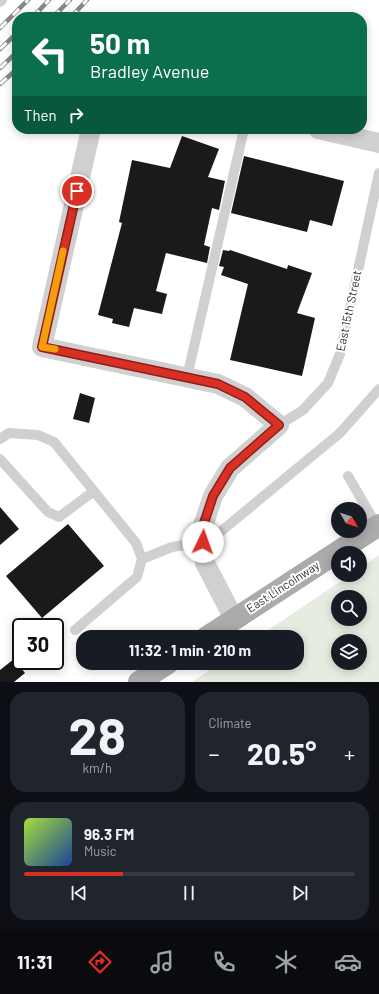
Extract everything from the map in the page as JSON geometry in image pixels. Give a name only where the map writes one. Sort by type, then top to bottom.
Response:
[{"type":"main road","name":"East Lincolnway","points":[[218,630],[378,525]]},
{"type":"main road","points":[[139,682],[157,670]]},
{"type":"street","points":[[90,134],[42,347],[218,384],[245,397],[279,425],[230,468],[213,496],[202,529],[206,564],[234,619]]},
{"type":"street","points":[[341,134],[379,142]]},
{"type":"lane","points":[[187,377],[243,134]]},
{"type":"lane","name":"East 15th Street","points":[[279,425],[304,410],[328,383],[340,354],[379,173]]},
{"type":"lane","points":[[142,559],[172,547],[203,542],[219,533],[340,433],[379,389]]},
{"type":"lane","points":[[0,439],[9,432],[38,435],[54,442],[136,543],[142,559],[137,577],[75,630]]},
{"type":"lane","points":[[0,459],[48,512],[59,517],[94,491]]},
{"type":"lane","points":[[348,476],[378,525]]},
{"type":"shaded area","points":[[379,555],[379,682],[192,682],[210,670],[304,670],[304,630],[268,630],[340,582],[367,582],[367,563]]},
{"type":"building","points":[[182,136],[219,149],[208,177],[225,181],[219,210],[212,208],[204,245],[210,247],[207,263],[166,253],[156,291],[167,294],[162,314],[134,308],[129,327],[112,323],[113,319],[98,315],[122,223],[119,222],[132,160],[170,168]]},
{"type":"building","points":[[244,156],[344,181],[332,226],[310,220],[307,232],[231,213]]},
{"type":"building","points":[[223,250],[230,250],[287,269],[288,265],[312,273],[297,313],[315,318],[302,376],[230,360],[248,284],[221,275],[224,267],[219,266]]},
{"type":"building","points":[[80,393],[95,398],[89,423],[73,419]]},
{"type":"building","points":[[0,507],[19,529],[0,545]]},
{"type":"building","points":[[68,524],[104,566],[42,618],[6,576]]},
{"type":"building","points":[[12,661],[12,670],[23,670],[25,673],[14,682],[0,682],[0,670]]},
{"type":"railway","points":[[16,12],[28,0]]},
{"type":"railway","points":[[38,12],[49,0]]},
{"type":"railway","points":[[58,12],[70,0]]},
{"type":"railway","points":[[76,12],[87,0]]},
{"type":"railway","points":[[0,28],[12,16]]},
{"type":"railway","points":[[0,49],[12,38]]},
{"type":"railway","points":[[0,68],[12,57]]},
{"type":"railway","points":[[0,84],[12,73]]},
{"type":"slow traffic","points":[[55,349],[42,347],[63,251]]},
{"type":"route","points":[[77,191],[42,347],[218,384],[245,397],[279,425],[230,468],[213,496],[202,529],[203,542]]}]
